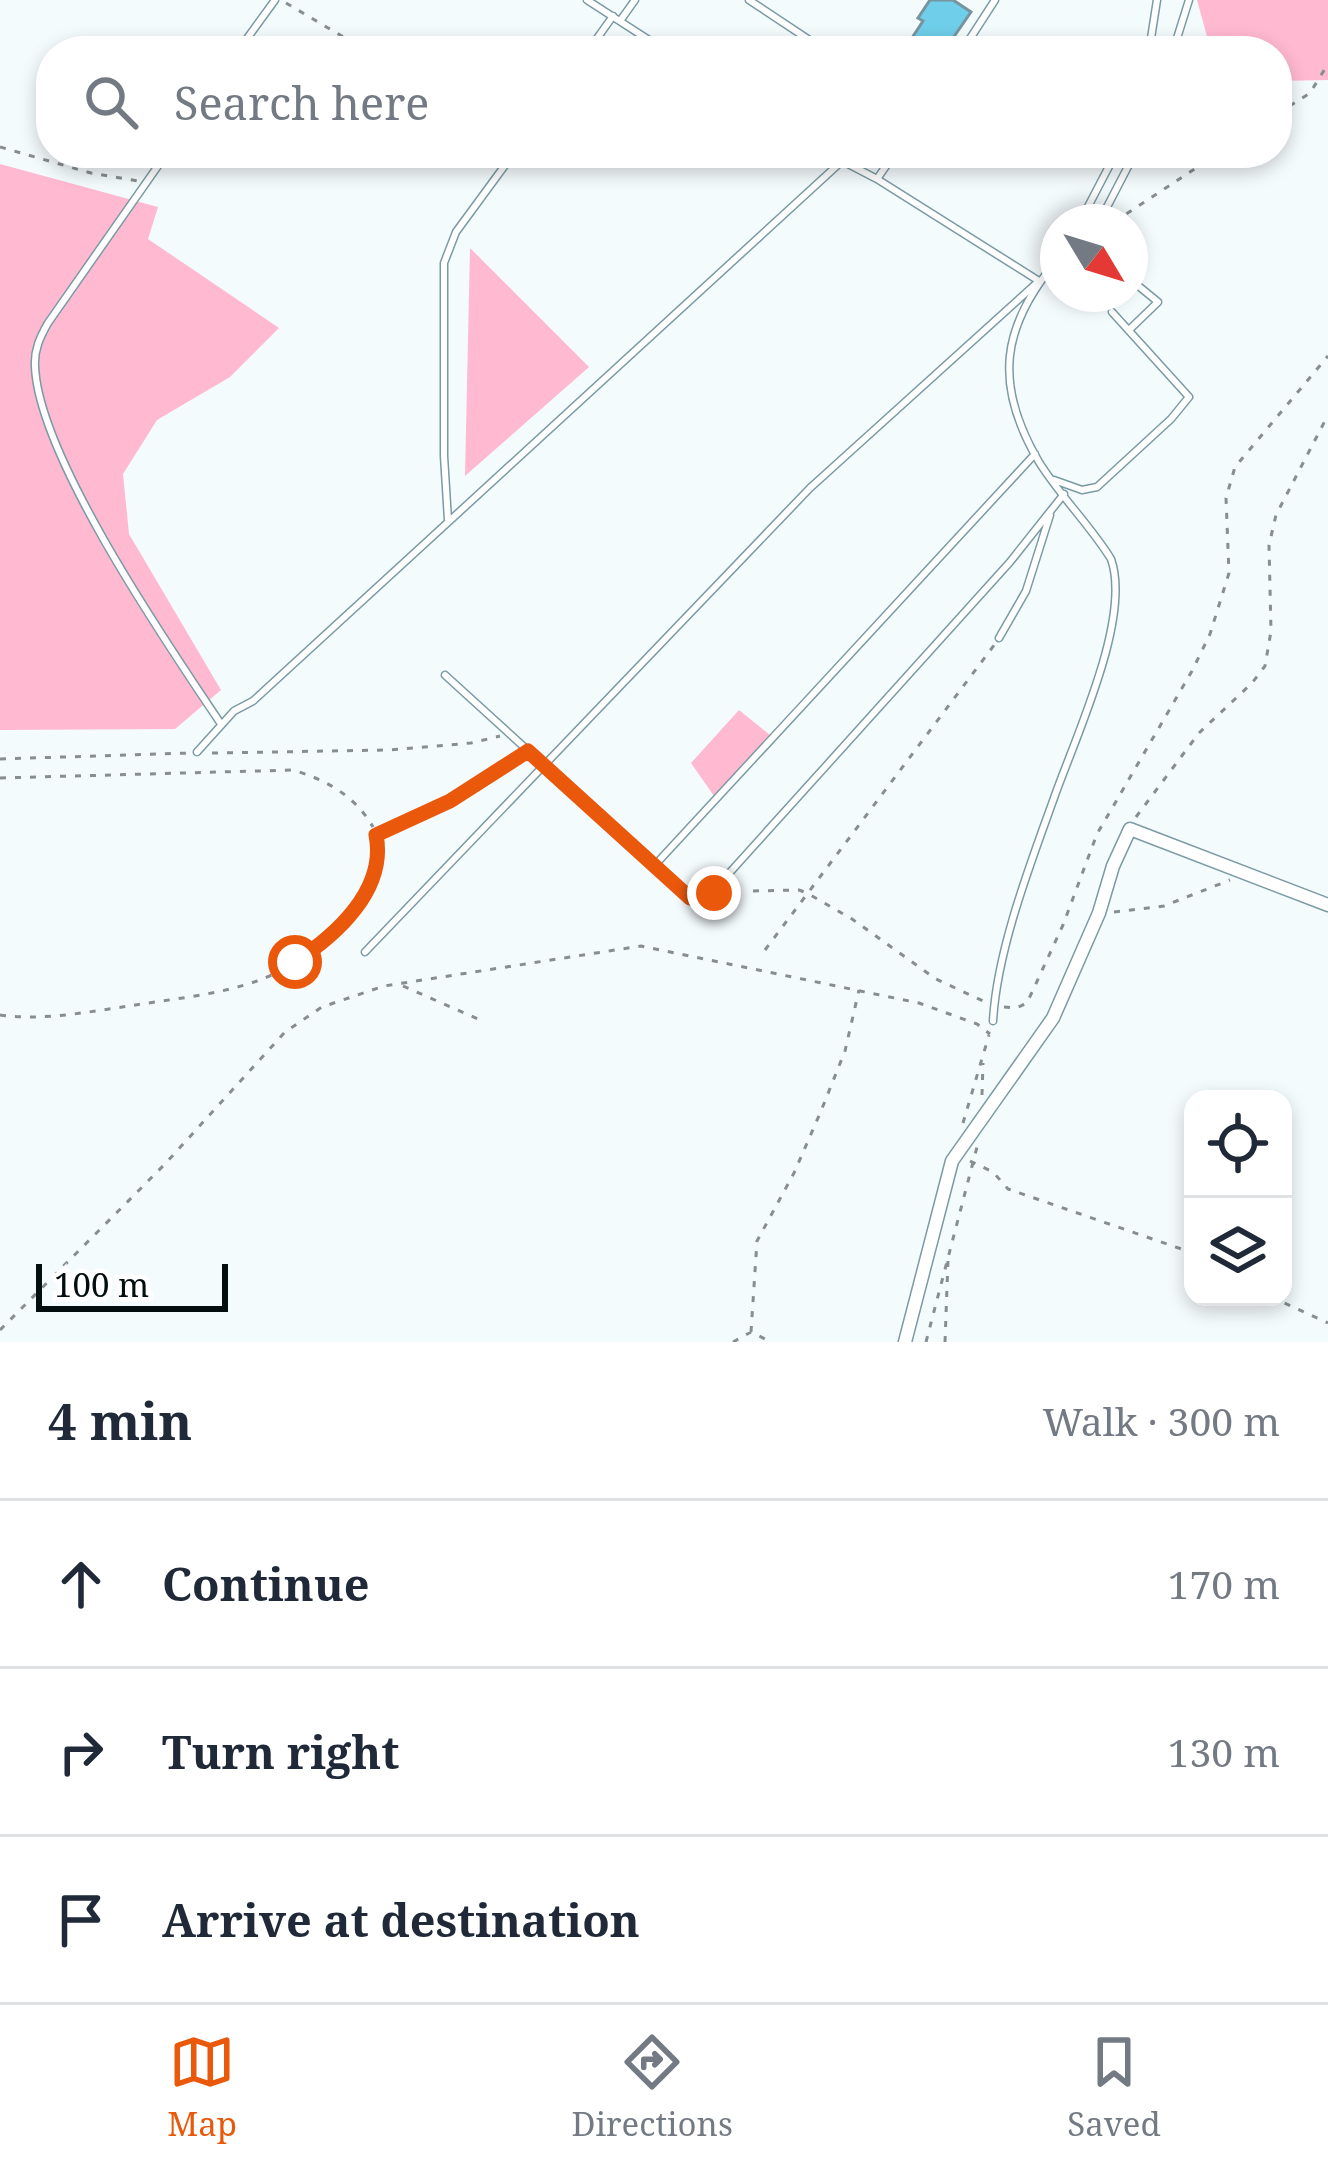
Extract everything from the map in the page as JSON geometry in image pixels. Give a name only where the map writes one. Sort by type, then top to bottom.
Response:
[{"type":"street","points":[[905,1342],[952,1161],[1053,1018],[1130,829],[1328,905]]},
{"type":"lane","points":[[250,36],[278,0]]},
{"type":"lane","points":[[586,0],[643,36]]},
{"type":"lane","points":[[601,36],[635,0]]},
{"type":"lane","points":[[749,0],[803,36]]},
{"type":"lane","points":[[972,36],[995,0]]},
{"type":"lane","points":[[1151,36],[1157,0]]},
{"type":"lane","points":[[1178,36],[1189,0]]},
{"type":"lane","points":[[156,168],[39,338],[35,371],[48,422],[94,518],[221,724]]},
{"type":"lane","points":[[448,520],[444,263],[456,232],[503,168]]},
{"type":"lane","points":[[196,752],[221,724],[253,701],[834,168]]},
{"type":"lane","points":[[854,168],[1039,281]]},
{"type":"lane","points":[[878,179],[885,168]]},
{"type":"lane","points":[[1089,204],[1107,168]]},
{"type":"lane","points":[[1109,204],[1127,168]]},
{"type":"lane","points":[[994,1022],[994,1005],[1026,885],[1091,694],[1118,597],[1111,559],[1035,454],[1013,400],[1013,327],[1039,281]]},
{"type":"lane","points":[[365,952],[810,488],[1039,281]]},
{"type":"lane","points":[[1051,478],[1082,490],[1097,487],[1187,402],[1187,391],[1112,312]]},
{"type":"lane","points":[[1129,330],[1148,312]]},
{"type":"lane","points":[[654,866],[1035,454]]},
{"type":"lane","points":[[445,675],[690,898],[705,900],[1010,562],[1064,494]]},
{"type":"lane","points":[[999,638],[1027,591],[1050,512]]},
{"type":"lane","points":[[376,835],[450,801],[528,751]]},
{"type":"path","points":[[278,0],[341,36]]},
{"type":"path","points":[[1292,104],[1310,92],[1328,64]]},
{"type":"path","points":[[0,147],[36,157]]},
{"type":"path","points":[[74,168],[146,182]]},
{"type":"path","points":[[1141,204],[1196,168]]},
{"type":"path","points":[[753,891],[807,893],[936,979],[994,1005],[1016,1008],[1027,1003],[1078,890],[1097,834],[1210,634],[1229,573],[1226,498],[1235,467],[1328,356]]},
{"type":"path","points":[[1130,829],[1198,733],[1265,666],[1270,632],[1269,545],[1276,515],[1328,415]]},
{"type":"path","points":[[765,950],[999,638]]},
{"type":"path","points":[[0,759],[389,750],[471,743],[508,732]]},
{"type":"path","points":[[233,754],[241,771]]},
{"type":"path","points":[[0,778],[293,770],[333,786],[354,802],[376,835],[376,865],[356,906],[317,947],[274,974],[233,987],[74,1014],[0,1016]]},
{"type":"path","points":[[1099,913],[1164,906],[1249,873]]},
{"type":"path","points":[[0,1330],[165,1164],[285,1032],[322,1007],[398,984],[641,946],[919,1003],[977,1024],[990,1034]]},
{"type":"path","points":[[398,984],[478,1019]]},
{"type":"path","points":[[751,1333],[757,1241],[821,1111],[853,1025],[859,990]]},
{"type":"path","points":[[959,1135],[994,1022]]},
{"type":"path","points":[[926,1342],[975,1161],[982,1120],[983,1056]]},
{"type":"path","points":[[952,1161],[975,1161],[1008,1189],[1184,1250]]},
{"type":"path","points":[[938,1214],[948,1252],[945,1342]]},
{"type":"path","points":[[1291,1306],[1328,1323]]},
{"type":"path","points":[[733,1342],[751,1333]]},
{"type":"path","points":[[751,1333],[771,1342]]},
{"type":"shaded area","points":[[1197,0],[1328,0],[1328,80],[1292,81],[1292,36],[1207,36]]},
{"type":"shaded area","points":[[0,164],[158,207],[148,239],[279,328],[230,377],[157,420],[123,474],[129,534],[221,690],[175,729],[0,730]]},
{"type":"shaded area","points":[[470,248],[589,367],[465,476]]},
{"type":"shaded area","points":[[739,710],[770,735],[714,796],[691,763]]},
{"type":"building","points":[[930,0],[953,0],[971,12],[954,36],[913,36],[923,21],[918,18]]},
{"type":"route","points":[[295,962],[341,925],[369,886],[376,865],[376,835],[450,801],[528,751],[690,898],[705,900],[714,893]]}]
